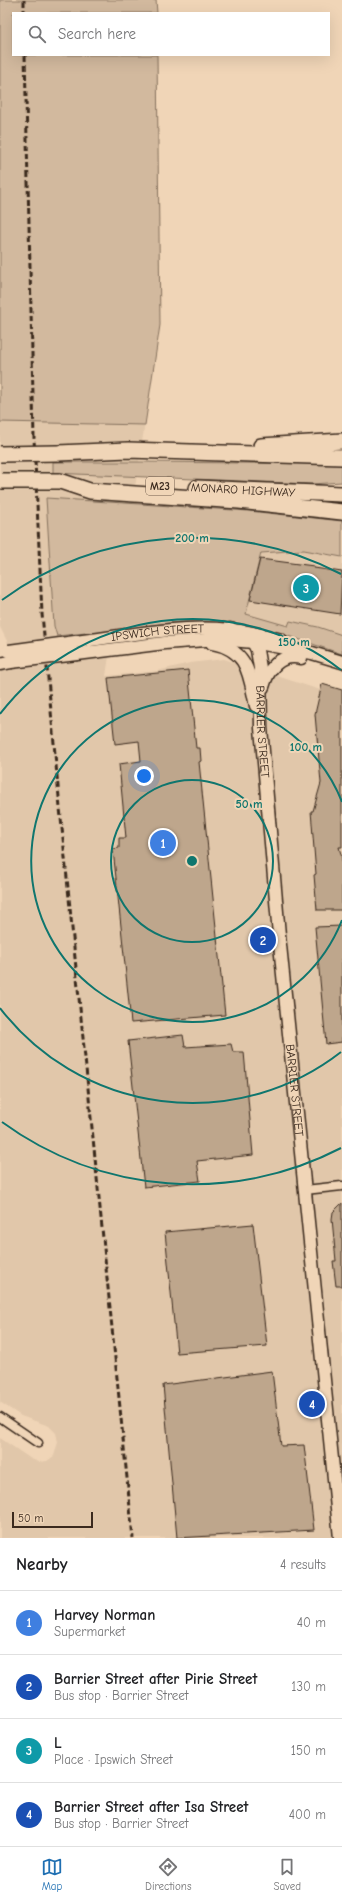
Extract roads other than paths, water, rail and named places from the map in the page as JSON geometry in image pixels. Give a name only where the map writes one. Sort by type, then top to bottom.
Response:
[{"type":"highway","points":[[231,452],[244,447],[342,441]]},
{"type":"highway","points":[[0,454],[128,450],[231,452],[342,457]]},
{"type":"highway","name":"MONARO HIGHWAY","points":[[0,481],[60,481],[342,494]]},
{"type":"highway","points":[[60,481],[90,491],[239,501],[342,512]]},
{"type":"street","name":"IPSWICH STREET","points":[[5,657],[75,642],[182,629],[230,629],[274,638],[312,653],[338,661]]},
{"type":"street","points":[[230,629],[247,636],[254,642]]},
{"type":"street","name":"IPSWICH STREET","points":[[5,657],[77,654],[183,641],[219,639],[254,642],[312,653]]},
{"type":"street","points":[[183,641],[217,644],[230,648],[241,657],[248,669],[261,728]]},
{"type":"street","name":"BARRIER STREET","points":[[254,642],[259,660],[261,728],[280,943],[340,1534]]},
{"type":"street","points":[[261,693],[270,670],[284,658],[295,656],[307,659],[338,661]]},
{"type":"street","points":[[305,1190],[342,1186]]},
{"type":"street","points":[[0,1417],[38,1443]]},
{"type":"railway","points":[[24,0],[24,12]]},
{"type":"railway","points":[[25,56],[34,438],[42,614],[133,1538]]},
{"type":"place","name":"L","points":[[306,588]]},
{"type":"place","name":"Harvey Norman","points":[[163,843]]},
{"type":"place","name":"Barrier Street after Pirie Street","points":[[263,940]]},
{"type":"place","name":"Barrier Street after Isa Street","points":[[312,1404]]}]
